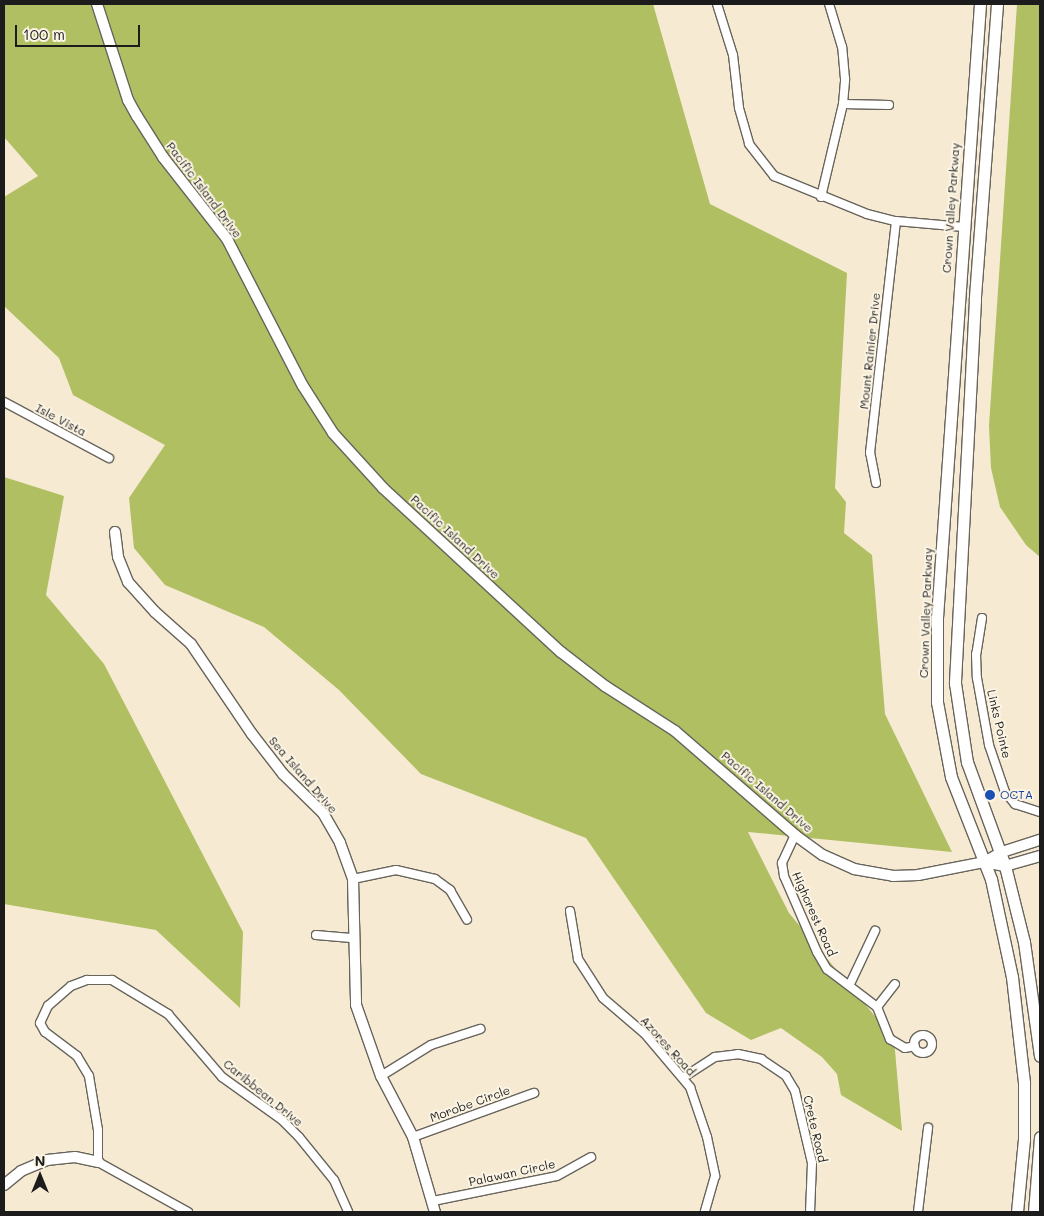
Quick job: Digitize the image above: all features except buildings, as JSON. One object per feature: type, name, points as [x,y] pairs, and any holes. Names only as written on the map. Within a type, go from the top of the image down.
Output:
[{"type":"main road","name":"Pacific Island Drive","points":[[97,4],[128,100],[137,116],[163,157],[227,239],[303,386],[346,448],[383,488],[561,652],[605,686],[689,742],[795,835],[823,855],[854,868],[893,876],[918,875],[984,862]]},
{"type":"main road","name":"Crown Valley Parkway","points":[[980,4],[937,618],[937,702],[951,777],[984,862],[1001,918],[1020,1033],[1024,1130],[1017,1212]]},
{"type":"main road","points":[[997,4],[975,300],[955,683],[967,762],[1000,853],[1026,950],[1040,1056]]},
{"type":"main road","points":[[975,300],[968,292],[974,242],[964,227],[974,214],[976,190],[984,181]]},
{"type":"main road","name":"Sea Island Drive","points":[[116,532],[118,557],[128,582],[155,612],[191,644],[252,734],[283,774],[323,814],[340,844],[353,879],[356,1005],[381,1076],[413,1137],[436,1212]]},
{"type":"main road","points":[[984,862],[1000,853],[1040,840]]},
{"type":"main road","points":[[984,862],[1004,866],[1040,856]]},
{"type":"main road","points":[[1034,1212],[1040,1137]]},
{"type":"main road","points":[[4,1185],[21,1171],[47,1160],[75,1157],[98,1162]]},
{"type":"street","points":[[717,4],[733,55],[739,108],[752,150],[777,178],[821,198],[867,214],[896,221],[964,227]]},
{"type":"street","points":[[821,198],[843,104],[842,47],[829,4]]},
{"type":"street","points":[[843,104],[889,104]]},
{"type":"street","name":"Mount Rainier Drive","points":[[876,483],[870,453],[896,221]]},
{"type":"street","name":"Isle Vista","points":[[4,402],[108,458]]},
{"type":"street","name":"Links Pointe","points":[[982,618],[976,654],[977,678],[990,745],[1005,792],[1015,804],[1040,812]]},
{"type":"street","name":"Highcrest Road","points":[[795,835],[782,863],[784,876],[816,952],[827,969],[850,984],[877,1007],[890,1039],[905,1048],[915,1046]]},
{"type":"street","points":[[353,879],[396,870],[435,879],[450,890],[467,920]]},
{"type":"street","name":"Azores Road","points":[[570,911],[578,959],[603,998],[645,1034],[684,1077],[707,1137],[715,1176],[705,1212]]},
{"type":"street","points":[[850,984],[875,931]]},
{"type":"street","points":[[316,935],[354,938]]},
{"type":"street","name":"Caribbean Drive","points":[[98,1162],[98,1130],[89,1076],[77,1056],[45,1032],[40,1023],[44,1012],[62,992],[78,983],[96,979],[118,982],[168,1014],[222,1077],[282,1120],[304,1142],[334,1180],[348,1212]]},
{"type":"street","points":[[877,1007],[895,984]]},
{"type":"street","points":[[381,1076],[431,1045],[480,1030]]},
{"type":"street","name":"Crete Road","points":[[684,1077],[715,1057],[738,1054],[761,1059],[786,1076],[795,1091],[812,1163],[810,1212]]},
{"type":"street","name":"Morobe Circle","points":[[413,1137],[534,1093]]},
{"type":"street","points":[[918,1212],[928,1128]]},
{"type":"street","name":"Palawan Circle","points":[[433,1201],[557,1176],[592,1157]]},
{"type":"street","points":[[98,1162],[188,1212]]},
{"type":"green space","points":[[4,4],[653,4],[710,204],[847,273],[835,488],[846,502],[844,533],[872,555],[885,714],[952,852],[748,832],[789,913],[894,1039],[902,1131],[841,1095],[837,1074],[822,1057],[781,1028],[751,1040],[706,1013],[586,838],[421,774],[339,690],[264,627],[165,585],[134,548],[129,498],[165,445],[73,395],[59,358],[4,306],[4,197],[38,176],[4,137]]},
{"type":"green space","points":[[1017,4],[1040,4],[1040,557],[1026,545],[1000,507],[991,468],[989,426]]},
{"type":"green space","points":[[4,477],[64,496],[46,595],[104,664],[243,932],[240,1008],[156,930],[4,904]]},
{"type":"place","name":"OCTA","points":[[990,795]]}]
